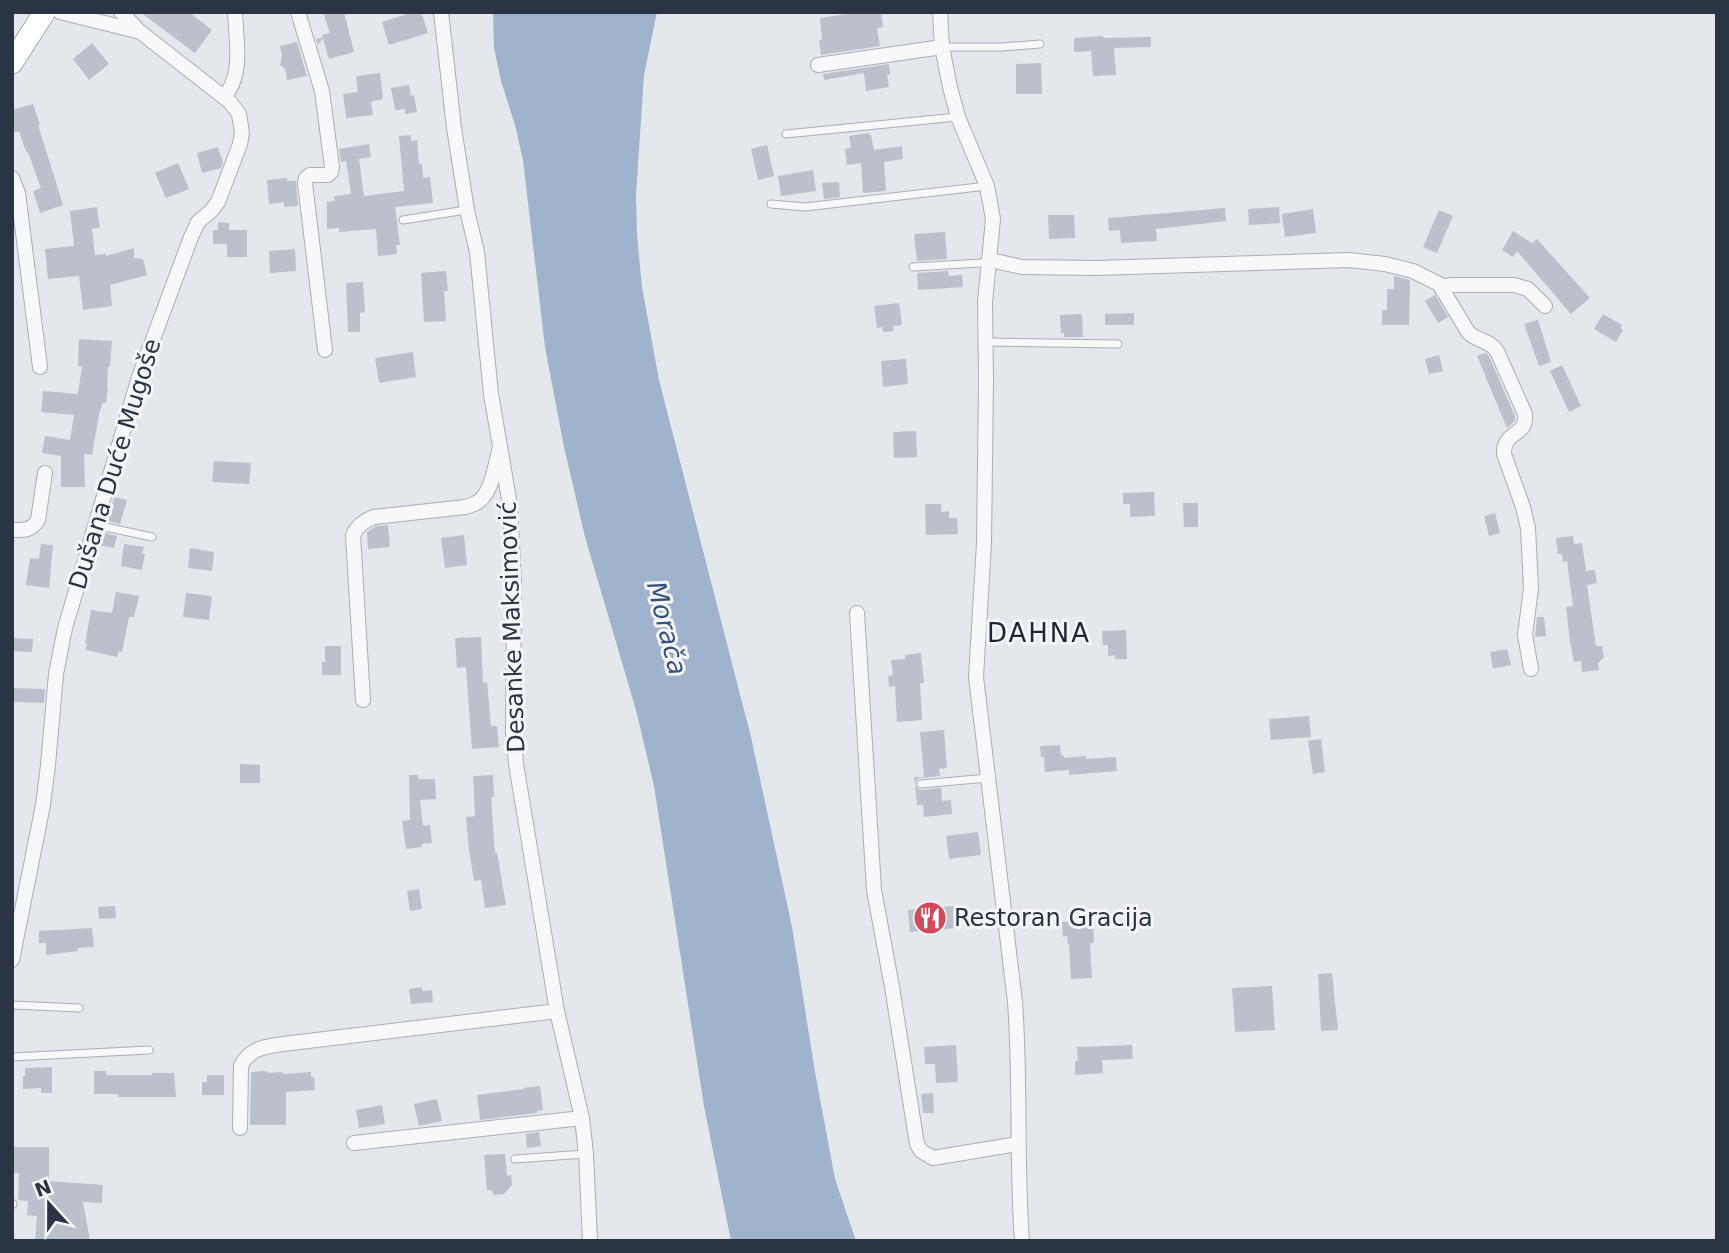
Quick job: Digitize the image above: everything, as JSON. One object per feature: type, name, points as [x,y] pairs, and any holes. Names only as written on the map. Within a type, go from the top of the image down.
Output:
[{"type":"main road","points":[[38,12],[49,12]]},
{"type":"main road","points":[[12,63],[44,13]]},
{"type":"street","name":"Dušana Duće Mugoše","points":[[60,12],[139,31]]},
{"type":"street","name":"Dušana Duće Mugoše","points":[[12,960],[43,805],[56,674],[65,628],[139,377],[191,237],[198,222],[214,208],[220,197],[242,134],[239,114],[224,96],[139,31],[121,12]]},
{"type":"street","points":[[224,96],[232,86],[236,74],[235,12]]},
{"type":"street","points":[[298,12],[322,91],[332,167],[328,175],[310,175],[305,183],[325,350]]},
{"type":"street","name":"Desanke Maksimović","points":[[441,12],[454,128],[467,210],[477,252],[491,394],[510,505],[514,583],[513,732],[516,764],[557,1011],[582,1118],[590,1241]]},
{"type":"street","points":[[940,12],[942,47],[958,117],[987,186],[993,219],[985,302],[984,543],[976,677],[1015,1002],[1022,1241]]},
{"type":"street","points":[[818,65],[942,47]]},
{"type":"street","points":[[12,178],[18,193],[40,367]]},
{"type":"street","points":[[990,260],[1022,267],[1097,268],[1349,260],[1385,264],[1413,271],[1439,284],[1464,327],[1472,336],[1492,344],[1497,351],[1525,414],[1523,429],[1506,440],[1504,454],[1528,528],[1531,588],[1525,635],[1531,669]]},
{"type":"street","points":[[1442,288],[1450,285],[1514,285],[1528,289],[1545,306]]},
{"type":"street","points":[[363,700],[353,535],[357,527],[374,517],[465,507],[477,503],[485,496],[490,485],[501,444]]},
{"type":"street","points":[[12,530],[28,530],[34,527],[38,520],[45,473]]},
{"type":"street","points":[[857,613],[874,890],[917,1144],[920,1151],[933,1158],[1018,1144]]},
{"type":"street","points":[[240,1128],[241,1066],[244,1059],[257,1050],[283,1044],[557,1011]]},
{"type":"street","points":[[354,1143],[582,1118]]},
{"type":"lane","points":[[942,47],[1040,44]]},
{"type":"lane","points":[[786,134],[958,117]]},
{"type":"lane","points":[[771,204],[805,208],[987,186]]},
{"type":"lane","points":[[403,220],[467,210]]},
{"type":"lane","points":[[913,267],[981,263],[990,260]]},
{"type":"lane","points":[[986,342],[1118,344]]},
{"type":"lane","points":[[96,525],[152,537]]},
{"type":"lane","points":[[921,784],[989,778]]},
{"type":"lane","points":[[12,1005],[79,1007]]},
{"type":"lane","points":[[12,1057],[149,1050]]},
{"type":"lane","points":[[515,1159],[586,1154]]},
{"type":"water","name":"Morača","points":[[493,12],[657,12],[644,75],[636,195],[642,287],[659,380],[751,737],[792,927],[835,1179],[856,1241],[731,1241],[704,1106],[654,786],[636,710],[585,537],[564,447],[545,347],[523,160],[494,48]]},
{"type":"building","points":[[140,12],[189,12],[212,30],[195,53]]},
{"type":"building","points":[[344,12],[354,52],[329,59],[323,38],[318,45],[316,39],[330,33],[324,15]]},
{"type":"building","points":[[421,12],[428,33],[389,45],[382,22]]},
{"type":"building","points":[[847,12],[881,12],[883,27],[877,28],[880,46],[821,55],[820,18]]},
{"type":"building","points":[[1151,37],[1151,47],[1114,48],[1116,75],[1093,76],[1091,51],[1074,52],[1074,38]]},
{"type":"building","points":[[297,42],[307,76],[287,80],[285,69],[280,65],[280,46]]},
{"type":"building","points":[[92,43],[109,64],[89,80],[73,59]]},
{"type":"building","points":[[1041,63],[1042,94],[1016,94],[1016,64]]},
{"type":"building","points":[[889,64],[889,87],[866,91],[864,73],[824,80],[823,74]]},
{"type":"building","points":[[380,73],[383,99],[371,102],[373,115],[346,118],[343,94],[358,92],[356,76]]},
{"type":"building","points":[[409,85],[417,112],[405,114],[405,109],[395,110],[391,88]]},
{"type":"building","points":[[33,104],[63,205],[40,213],[33,191],[41,188],[19,131],[12,133],[12,110]]},
{"type":"building","points":[[869,133],[874,150],[902,146],[903,159],[884,162],[886,191],[863,193],[861,163],[847,165],[845,149],[851,148],[849,136]]},
{"type":"building","points":[[411,135],[411,141],[417,140],[423,178],[430,177],[433,203],[395,207],[400,245],[396,245],[397,254],[378,256],[376,229],[339,232],[339,228],[327,229],[327,202],[335,201],[334,196],[351,194],[346,161],[341,162],[339,149],[369,144],[371,157],[359,159],[364,196],[404,191],[399,136]]},
{"type":"building","points":[[767,145],[774,176],[758,180],[751,149]]},
{"type":"building","points":[[218,147],[223,163],[221,168],[202,173],[197,153]]},
{"type":"building","points":[[178,163],[189,189],[166,198],[155,173]]},
{"type":"building","points":[[813,170],[816,191],[781,196],[778,176]]},
{"type":"building","points":[[287,178],[287,181],[296,181],[298,206],[284,207],[284,202],[269,204],[267,180]]},
{"type":"building","points":[[839,182],[840,197],[824,199],[822,183]]},
{"type":"building","points":[[97,207],[100,228],[92,229],[95,255],[106,256],[134,248],[134,258],[143,259],[147,275],[110,285],[112,306],[83,310],[79,276],[48,279],[45,249],[74,246],[70,211]]},
{"type":"building","points":[[1279,207],[1280,223],[1249,225],[1248,209]]},
{"type":"building","points":[[1225,208],[1226,221],[1156,229],[1157,241],[1121,243],[1120,230],[1109,231],[1108,218]]},
{"type":"building","points":[[1313,209],[1316,233],[1285,237],[1282,214]]},
{"type":"building","points":[[1439,210],[1453,216],[1437,253],[1423,247]]},
{"type":"building","points":[[1048,215],[1074,215],[1075,238],[1049,239]]},
{"type":"building","points":[[218,222],[229,223],[229,230],[247,230],[247,257],[227,257],[227,244],[213,244],[213,230],[218,230]]},
{"type":"building","points":[[1513,231],[1532,243],[1537,239],[1590,298],[1571,314],[1517,251],[1513,257],[1502,250]]},
{"type":"building","points":[[945,232],[947,259],[917,261],[914,234]]},
{"type":"building","points":[[295,249],[296,271],[270,273],[269,251]]},
{"type":"building","points":[[446,271],[446,321],[424,322],[421,273]]},
{"type":"building","points":[[948,271],[949,276],[962,275],[963,287],[918,290],[917,273]]},
{"type":"building","points":[[1394,276],[1410,280],[1409,325],[1382,325],[1382,310],[1387,310],[1387,289],[1394,289]]},
{"type":"building","points":[[363,282],[365,312],[360,313],[360,332],[348,332],[346,283]]},
{"type":"building","points":[[1435,295],[1448,317],[1438,323],[1425,301]]},
{"type":"building","points":[[899,303],[902,325],[893,326],[894,331],[883,332],[882,327],[877,328],[874,306]]},
{"type":"building","points":[[1134,313],[1134,325],[1105,325],[1105,314]]},
{"type":"building","points":[[1082,314],[1083,337],[1064,337],[1064,333],[1061,333],[1060,315]]},
{"type":"building","points":[[1603,314],[1622,325],[1620,328],[1623,330],[1616,342],[1594,329]]},
{"type":"building","points":[[1538,320],[1551,362],[1539,366],[1524,324]]},
{"type":"building","points":[[79,339],[112,341],[108,388],[106,403],[102,403],[100,409],[92,455],[84,454],[85,487],[61,487],[61,456],[42,453],[45,436],[70,440],[74,415],[41,412],[43,391],[78,394],[82,366],[78,366]]},
{"type":"building","points":[[413,352],[416,377],[379,383],[375,358]]},
{"type":"building","points":[[1485,353],[1489,356],[1515,416],[1515,421],[1507,428],[1477,356]]},
{"type":"building","points":[[1439,355],[1443,371],[1429,374],[1425,359]]},
{"type":"building","points":[[906,359],[908,384],[883,387],[881,361]]},
{"type":"building","points":[[1562,365],[1581,406],[1569,412],[1550,371]]},
{"type":"building","points":[[916,431],[917,457],[894,458],[893,432]]},
{"type":"building","points":[[214,461],[251,463],[249,484],[212,482]]},
{"type":"building","points":[[1154,492],[1155,516],[1130,517],[1130,504],[1123,504],[1123,493]]},
{"type":"building","points":[[114,497],[127,500],[120,524],[108,521]]},
{"type":"building","points":[[1183,503],[1198,503],[1198,527],[1184,527]]},
{"type":"building","points":[[925,504],[941,504],[941,512],[949,511],[949,518],[957,518],[958,534],[926,535]]},
{"type":"building","points":[[1495,513],[1500,533],[1489,536],[1484,516]]},
{"type":"building","points":[[388,525],[390,547],[368,549],[367,532],[376,526]]},
{"type":"building","points":[[105,533],[117,536],[114,548],[99,545]]},
{"type":"building","points":[[464,535],[467,565],[445,568],[441,538]]},
{"type":"building","points":[[1573,536],[1574,544],[1582,543],[1586,571],[1595,570],[1597,583],[1587,585],[1596,646],[1602,646],[1604,657],[1598,663],[1599,670],[1582,672],[1581,661],[1574,662],[1570,642],[1566,607],[1573,606],[1567,561],[1563,562],[1562,554],[1558,554],[1556,538]]},
{"type":"building","points":[[41,544],[53,545],[49,588],[26,585],[30,558],[39,559]]},
{"type":"building","points":[[124,544],[144,547],[142,570],[121,566]]},
{"type":"building","points":[[190,548],[214,552],[212,571],[188,568]]},
{"type":"building","points":[[116,592],[139,596],[134,617],[129,617],[122,652],[119,651],[117,657],[86,650],[91,610],[112,613]]},
{"type":"building","points":[[186,593],[212,596],[209,620],[183,617]]},
{"type":"building","points":[[1537,617],[1544,617],[1546,636],[1535,637]]},
{"type":"building","points":[[1126,630],[1127,659],[1108,656],[1108,645],[1103,645],[1102,631]]},
{"type":"building","points":[[481,637],[483,683],[487,682],[491,726],[497,726],[499,747],[472,749],[466,667],[457,668],[455,638]]},
{"type":"building","points":[[12,638],[33,639],[32,652],[12,651]]},
{"type":"building","points":[[325,646],[341,646],[341,675],[322,675]]},
{"type":"building","points":[[1507,649],[1511,665],[1493,669],[1490,652]]},
{"type":"building","points":[[921,653],[924,683],[920,683],[922,720],[897,722],[895,686],[889,687],[888,676],[893,675],[891,660],[905,659],[905,655]]},
{"type":"building","points":[[12,688],[45,689],[44,703],[12,702]]},
{"type":"building","points":[[1309,716],[1311,737],[1271,740],[1269,719]]},
{"type":"building","points":[[944,730],[947,768],[939,769],[940,776],[920,778],[915,784],[914,777],[924,777],[920,732]]},
{"type":"building","points":[[1321,739],[1325,772],[1313,774],[1308,741]]},
{"type":"building","points":[[1060,745],[1064,758],[1116,757],[1117,771],[1069,775],[1069,770],[1045,772],[1040,746]]},
{"type":"building","points":[[240,764],[260,765],[260,783],[240,783]]},
{"type":"building","points":[[409,775],[418,775],[418,779],[435,779],[436,799],[420,800],[423,826],[430,825],[432,843],[406,849],[402,821],[410,820]]},
{"type":"building","points":[[493,775],[494,797],[491,797],[495,853],[506,905],[485,908],[481,880],[474,881],[466,817],[475,816],[473,776]]},
{"type":"building","points":[[915,785],[921,790],[941,788],[942,801],[951,800],[952,814],[924,817],[923,805],[917,805]]},
{"type":"building","points":[[978,832],[981,855],[949,859],[946,836]]},
{"type":"building","points":[[419,889],[422,909],[410,911],[407,891]]},
{"type":"building","points":[[115,906],[116,918],[99,919],[98,907]]},
{"type":"building","points":[[954,906],[956,928],[910,932],[908,910]]},
{"type":"building","points":[[1093,920],[1094,943],[1090,943],[1092,978],[1071,979],[1069,944],[1067,936],[1063,937],[1062,922]]},
{"type":"building","points":[[92,928],[94,947],[46,955],[46,943],[39,943],[39,931]]},
{"type":"building","points":[[1332,973],[1338,1030],[1321,1031],[1318,974]]},
{"type":"building","points":[[1272,986],[1275,1030],[1235,1032],[1232,988]]},
{"type":"building","points":[[422,987],[422,991],[432,990],[433,1002],[411,1004],[409,989]]},
{"type":"building","points":[[956,1045],[958,1082],[936,1083],[935,1064],[925,1064],[924,1047]]},
{"type":"building","points":[[1132,1045],[1133,1059],[1102,1060],[1103,1073],[1075,1075],[1077,1047]]},
{"type":"building","points":[[52,1067],[52,1093],[41,1093],[41,1088],[23,1089],[25,1068]]},
{"type":"building","points":[[94,1071],[106,1071],[106,1075],[174,1073],[176,1097],[118,1097],[118,1094],[94,1094]]},
{"type":"building","points":[[251,1072],[283,1074],[311,1072],[311,1077],[314,1077],[315,1090],[286,1092],[286,1125],[250,1125]]},
{"type":"building","points":[[207,1075],[224,1075],[224,1095],[202,1095],[202,1082],[207,1082]]},
{"type":"building","points":[[540,1086],[543,1110],[480,1120],[477,1095]]},
{"type":"building","points":[[933,1093],[934,1113],[923,1113],[921,1094]]},
{"type":"building","points":[[437,1099],[442,1121],[419,1126],[414,1104]]},
{"type":"building","points":[[382,1105],[385,1124],[359,1128],[356,1110]]},
{"type":"building","points":[[539,1132],[541,1146],[527,1148],[526,1134]]},
{"type":"building","points":[[14,1147],[49,1147],[49,1181],[103,1185],[102,1203],[83,1202],[90,1241],[35,1241],[37,1216],[27,1215],[28,1201],[18,1200],[19,1173],[14,1173]]},
{"type":"building","points":[[505,1154],[507,1176],[511,1175],[512,1185],[504,1194],[493,1195],[492,1190],[487,1190],[484,1155]]},
{"type":"place","name":"Restoran Gracija","points":[[930,918]]},
{"type":"district","name":"DAHNA","points":[[1039,633]]}]
